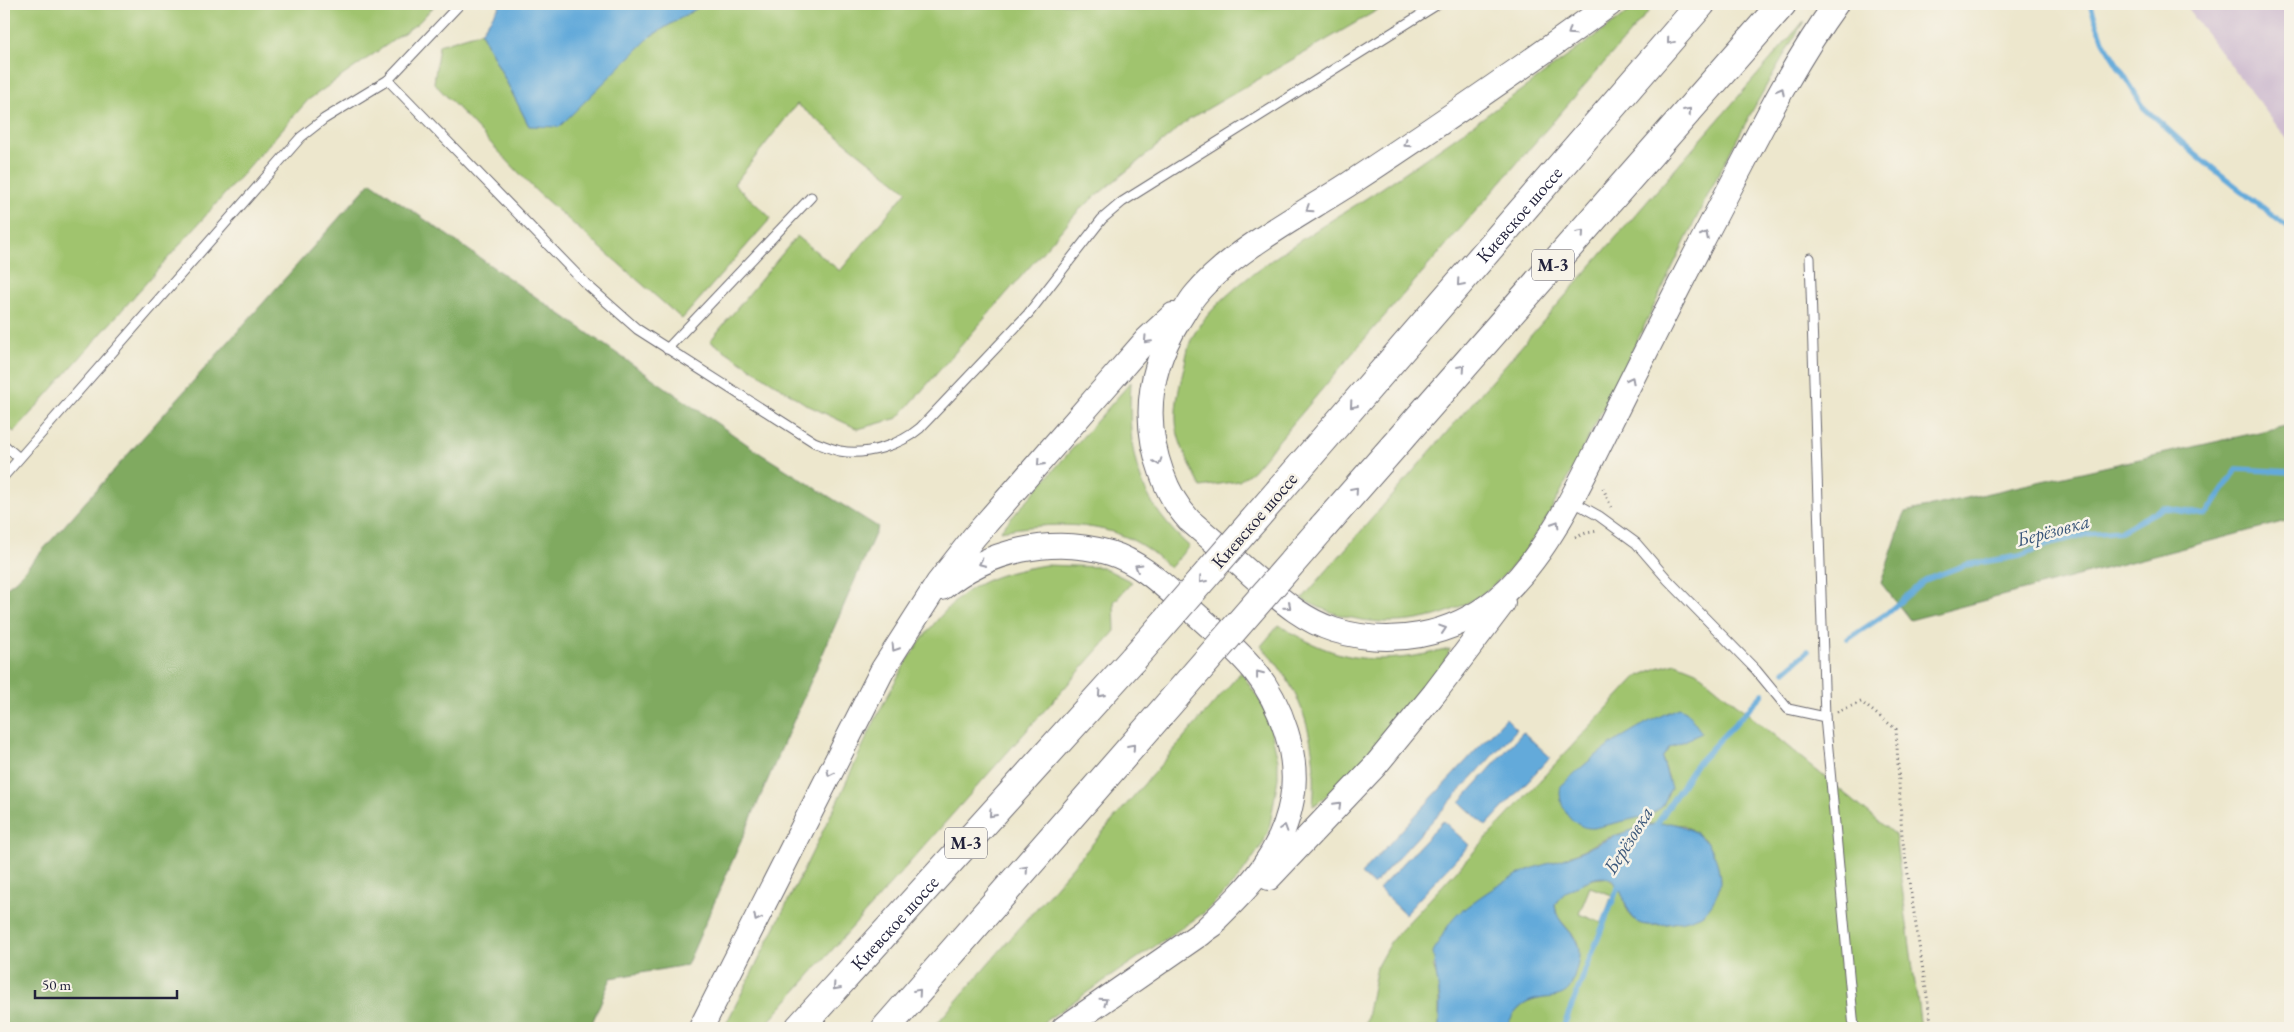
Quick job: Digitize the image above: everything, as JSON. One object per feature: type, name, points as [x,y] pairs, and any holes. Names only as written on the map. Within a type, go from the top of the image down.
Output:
[{"type":"highway","name":"Киевское шоссе","points":[[799,1028],[1134,658],[1701,4]]},
{"type":"highway","name":"М-3","points":[[886,1028],[1782,4]]},
{"type":"street","points":[[701,1028],[883,669],[922,607],[974,537],[1147,339],[1248,250],[1350,183],[1610,4]]},
{"type":"street","points":[[1064,1028],[1201,934],[1236,908],[1263,884],[1375,766],[1458,664],[1522,575],[1570,501],[1707,230],[1786,80],[1836,4]]},
{"type":"street","points":[[1195,295],[1166,342],[1154,380],[1150,425],[1156,456],[1169,489],[1182,512],[1295,612],[1321,625],[1352,634],[1388,638],[1417,636],[1469,619],[1495,601],[1522,575]]},
{"type":"street","points":[[922,607],[963,572],[992,558],[1032,547],[1070,546],[1098,550],[1121,557],[1148,573],[1246,658],[1274,698],[1291,747],[1293,763],[1292,798],[1282,833],[1266,865],[1252,884],[1201,934]]},
{"type":"lane","points":[[4,476],[301,137],[324,119],[388,80],[460,4]]},
{"type":"lane","points":[[388,80],[585,283],[637,329],[814,442],[841,451],[885,447],[901,442],[920,428],[1028,314],[1102,220],[1122,202],[1438,4]]},
{"type":"lane","points":[[667,349],[811,197]]},
{"type":"lane","points":[[1810,258],[1825,718],[1854,1028]]},
{"type":"lane","points":[[4,445],[19,458]]},
{"type":"lane","points":[[1570,501],[1599,516],[1636,543],[1668,580],[1756,670],[1788,710],[1825,718]]},
{"type":"path","points":[[1825,718],[1861,702],[1896,729],[1897,776],[1902,836],[1932,1028]]},
{"type":"shaded area","points":[[2184,4],[2290,4],[2290,143]]},
{"type":"green space","points":[[4,4],[436,4],[418,23],[308,100],[14,432],[4,424]]},
{"type":"green space","points":[[704,4],[1388,4],[1190,119],[1079,210],[898,418],[858,429],[807,405],[710,341],[797,236],[840,271],[907,191],[797,104],[734,184],[771,218],[682,319],[537,192],[434,83],[439,45],[481,32],[529,126],[651,36]]},
{"type":"green space","points":[[1640,4],[1655,4],[1362,342],[1253,471],[1239,481],[1201,487],[1177,432],[1176,407],[1189,344],[1208,315],[1254,273],[1420,162]]},
{"type":"green space","points":[[1804,21],[1721,170],[1558,498],[1535,537],[1507,572],[1491,587],[1470,602],[1447,612],[1423,619],[1398,622],[1373,621],[1325,610],[1302,599]]},
{"type":"green space","points":[[371,182],[761,454],[878,527],[687,965],[611,978],[590,1028],[4,1028],[4,589],[15,581]]},
{"type":"green space","points":[[1131,382],[1131,430],[1139,472],[1146,491],[1157,510],[1189,546],[1170,568],[1149,550],[1130,539],[1094,528],[1056,525],[1000,531]]},
{"type":"green space","points":[[2290,425],[2290,520],[1910,620],[1881,583],[1905,512]]},
{"type":"green space","points":[[1045,565],[1102,567],[1132,582],[1114,602],[1115,631],[763,1028],[724,1028],[837,802],[889,692],[921,640],[940,617],[970,589],[1001,575]]},
{"type":"green space","points":[[1279,625],[1322,648],[1362,658],[1402,658],[1450,649],[1429,684],[1410,708],[1346,778],[1313,806],[1313,762],[1311,741],[1305,720],[1298,700],[1288,681],[1261,646]]},
{"type":"green space","points":[[1676,663],[1696,671],[1895,835],[1921,1028],[1506,1028],[1512,1016],[1526,1003],[1569,988],[1578,941],[1557,916],[1555,904],[1571,888],[1592,879],[1607,878],[1618,887],[1628,912],[1632,917],[1646,925],[1666,924],[1703,914],[1718,870],[1712,851],[1704,839],[1684,825],[1651,824],[1607,838],[1566,858],[1526,871],[1433,966],[1439,983],[1439,1028],[1365,1028],[1377,966],[1391,941],[1635,678],[1657,668]],"holes":[[[1701,732],[1669,748],[1662,758],[1669,779],[1561,786]],[[1590,887],[1612,895],[1602,923],[1579,914]]]},
{"type":"green space","points":[[1241,672],[1259,699],[1268,717],[1278,760],[1278,778],[1269,830],[1262,845],[1238,879],[1205,912],[1035,1028],[933,1028]]},
{"type":"water","points":[[501,4],[704,4],[651,36],[559,127],[529,126],[481,32]]},
{"type":"water","points":[[1679,708],[1686,711],[1702,733],[1669,748],[1662,758],[1671,788],[1662,807],[1650,815],[1594,828],[1586,828],[1573,821],[1561,801],[1561,786],[1616,741],[1646,723]]},
{"type":"water","points":[[1506,718],[1517,729],[1373,885],[1361,874]]},
{"type":"water","points":[[1523,732],[1550,757],[1486,826],[1460,802]]},
{"type":"water","points":[[1443,821],[1469,845],[1405,914],[1379,889]]},
{"type":"water","points":[[1670,823],[1699,835],[1712,850],[1716,860],[1720,885],[1709,908],[1703,914],[1698,917],[1671,923],[1644,925],[1632,917],[1615,883],[1608,878],[1599,877],[1585,882],[1568,891],[1555,904],[1561,921],[1576,941],[1579,949],[1579,959],[1574,978],[1570,988],[1564,994],[1531,1001],[1522,1006],[1514,1014],[1506,1028],[1439,1028],[1440,1001],[1433,952],[1458,914],[1491,890],[1526,871],[1566,858],[1629,831],[1656,824]]},
{"type":"waterway","points":[[2090,4],[2103,41],[2144,108],[2197,156],[2290,229]]},
{"type":"waterway","name":"Берёзовка","points":[[1848,639],[1886,614],[1925,580],[1965,565],[2020,556],[2055,542],[2087,534],[2121,531],[2163,508],[2206,515],[2237,469],[2290,472]]},
{"type":"waterway","points":[[1785,671],[1808,651]]},
{"type":"waterway","name":"Берёзовка","points":[[1653,830],[1695,766],[1763,694]]},
{"type":"waterway","name":"Берёзовка","points":[[1563,1028],[1620,882]]}]
